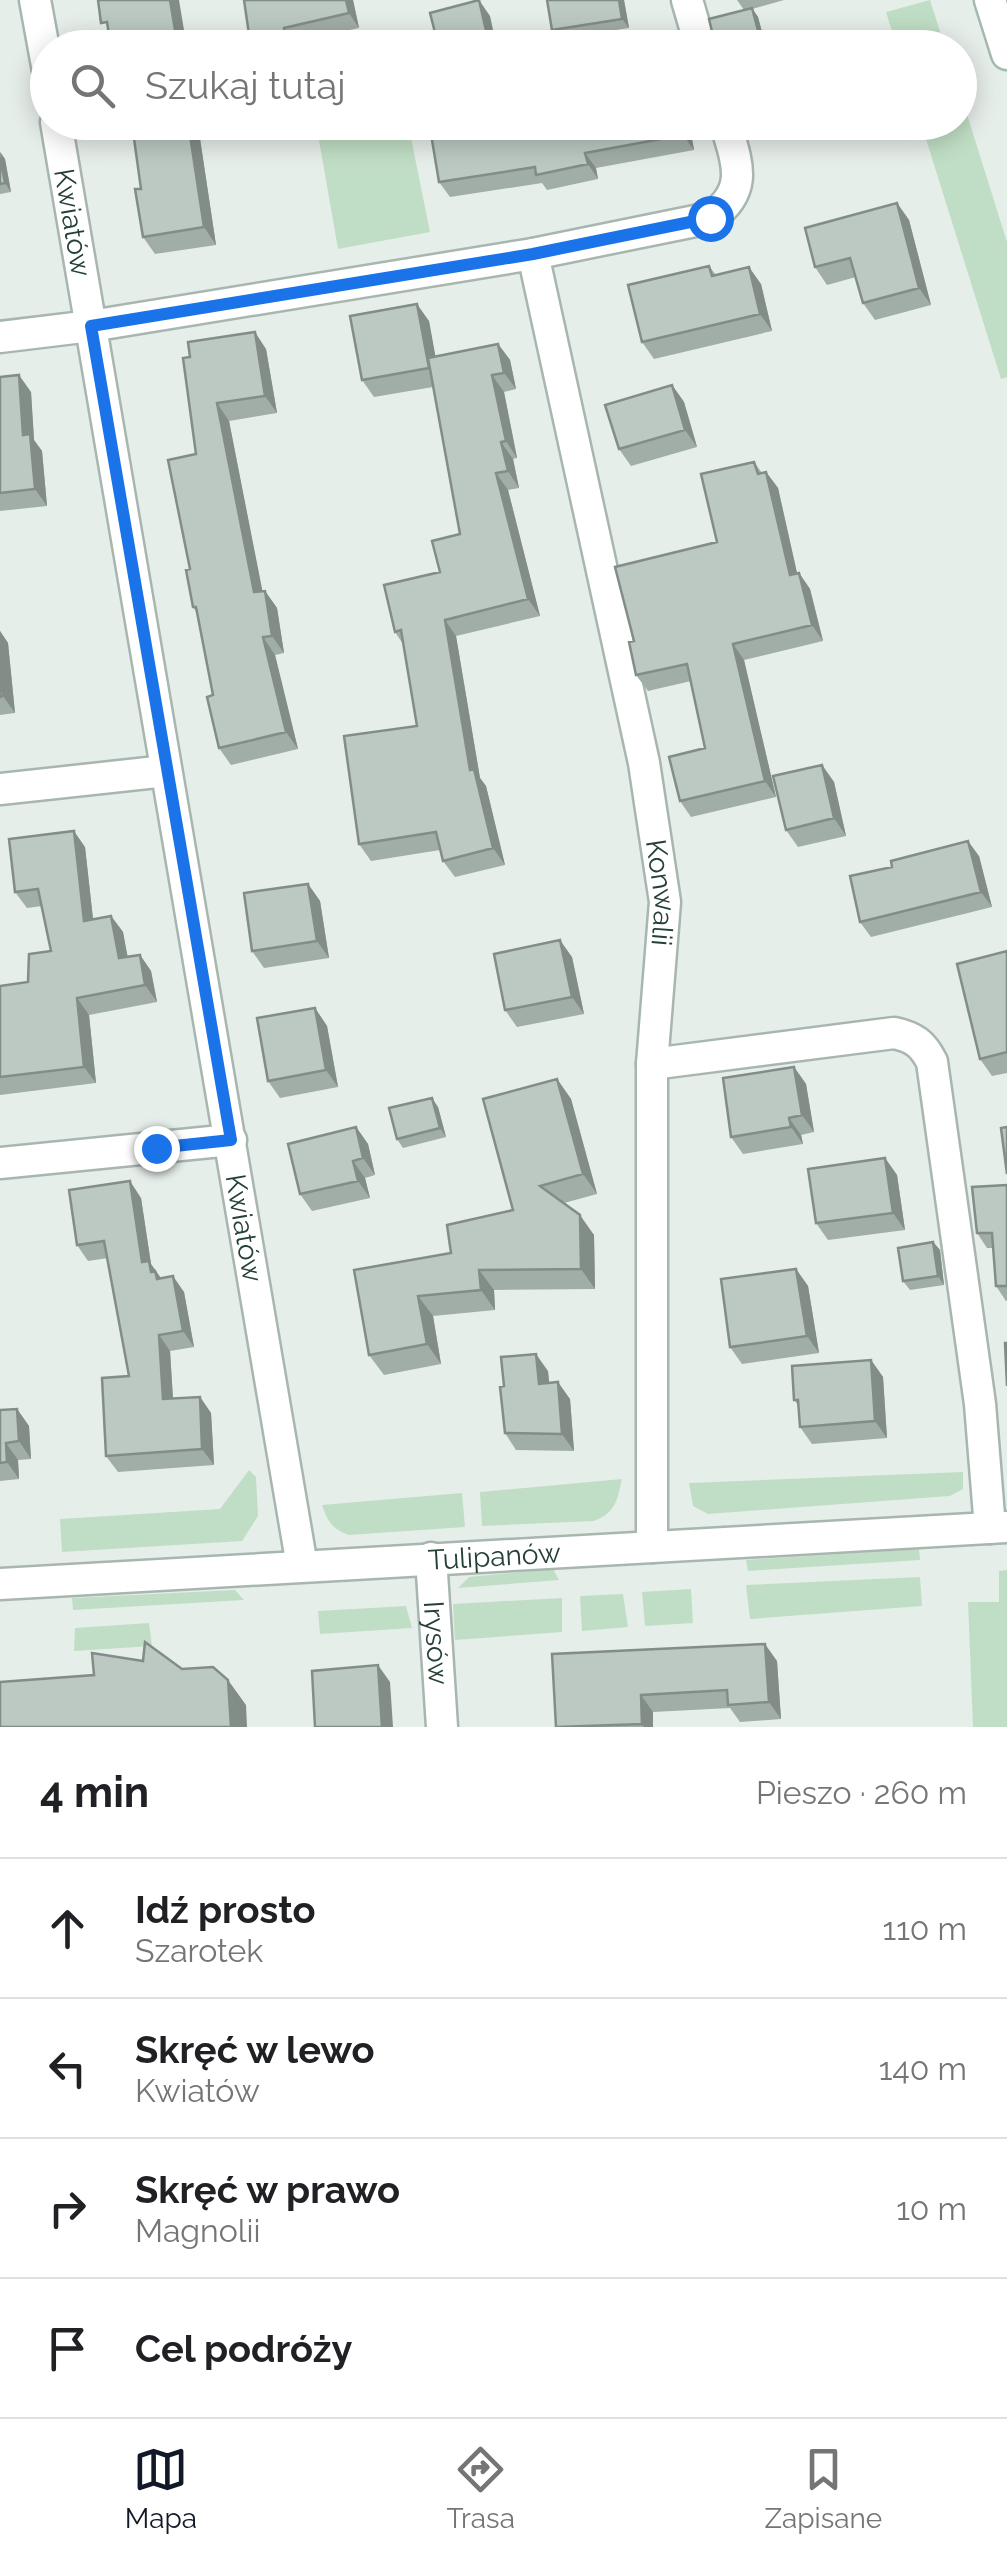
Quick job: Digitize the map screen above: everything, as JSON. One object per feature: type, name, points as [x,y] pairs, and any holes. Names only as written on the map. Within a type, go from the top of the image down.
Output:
[{"type":"street","points":[[35,0],[40,30]]},
{"type":"street","points":[[686,0],[695,30]]},
{"type":"street","points":[[990,0],[1007,54]]},
{"type":"street","name":"Kwiatów","points":[[59,140],[302,1566]]},
{"type":"street","points":[[0,336],[91,326],[533,254],[710,218],[726,207],[736,186],[730,140]]},
{"type":"street","name":"Konwalii","points":[[533,254],[644,763],[662,884],[662,944],[652,1064],[652,1546]]},
{"type":"street","points":[[0,789],[166,771]]},
{"type":"street","name":"Tulipanów","points":[[0,1584],[999,1527],[932,1062],[924,1046],[912,1037],[894,1033],[652,1064]]},
{"type":"street","points":[[0,1163],[231,1140]]},
{"type":"street","name":"Irysów","points":[[431,1558],[442,1727]]},
{"type":"green space","points":[[930,0],[940,30],[892,30],[886,12]]},
{"type":"green space","points":[[319,140],[411,140],[430,232],[338,249]]},
{"type":"green space","points":[[926,140],[975,140],[1007,242],[1007,377],[1001,379]]},
{"type":"green space","points":[[249,1470],[256,1477],[258,1516],[242,1541],[62,1552],[60,1519],[220,1509]]},
{"type":"green space","points":[[963,1472],[963,1489],[950,1496],[708,1514],[693,1506],[689,1483]]},
{"type":"green space","points":[[622,1479],[614,1505],[594,1521],[482,1526],[480,1492]]},
{"type":"green space","points":[[462,1493],[465,1527],[349,1535],[331,1524],[322,1505]]},
{"type":"green space","points":[[919,1549],[920,1560],[748,1571],[746,1560]]},
{"type":"green space","points":[[553,1569],[559,1580],[458,1588],[469,1577]]},
{"type":"green space","points":[[1007,1570],[1007,1727],[973,1727],[968,1602],[999,1602],[999,1571]]},
{"type":"green space","points":[[920,1577],[922,1606],[750,1619],[746,1585]]},
{"type":"green space","points":[[691,1589],[693,1623],[645,1626],[642,1592]]},
{"type":"green space","points":[[235,1590],[244,1600],[73,1610],[72,1598]]},
{"type":"green space","points":[[623,1594],[628,1627],[582,1631],[580,1596]]},
{"type":"green space","points":[[562,1598],[562,1632],[455,1640],[453,1604]]},
{"type":"green space","points":[[406,1606],[412,1628],[320,1634],[318,1611]]},
{"type":"green space","points":[[149,1623],[152,1646],[74,1651],[75,1628]]},
{"type":"building","points":[[98,0],[170,0],[175,30],[108,30],[107,22],[101,23]]},
{"type":"building","points":[[244,0],[346,0],[349,13],[284,30],[248,30]]},
{"type":"building","points":[[479,0],[486,30],[434,30],[430,13]]},
{"type":"building","points":[[547,0],[619,0],[622,19],[552,30]]},
{"type":"building","points":[[752,8],[758,30],[712,30],[709,19]]},
{"type":"building","points":[[134,140],[191,140],[204,227],[143,237],[135,189],[141,189]]},
{"type":"building","points":[[432,140],[656,140],[585,153],[588,164],[536,175],[535,167],[439,182]]},
{"type":"building","points":[[0,157],[5,183],[0,184]]},
{"type":"building","points":[[897,203],[919,288],[863,303],[850,258],[815,267],[805,228]]},
{"type":"building","points":[[709,266],[712,276],[749,267],[760,314],[642,342],[628,285]]},
{"type":"building","points":[[417,304],[429,368],[362,380],[350,316]]},
{"type":"building","points":[[255,332],[265,396],[217,403],[254,592],[265,591],[272,636],[263,637],[286,732],[219,748],[207,697],[213,695],[193,607],[186,570],[190,569],[168,460],[196,454],[183,358],[190,357],[188,342]]},
{"type":"building","points":[[498,344],[504,373],[492,375],[508,471],[496,473],[528,599],[445,620],[470,770],[474,769],[493,848],[443,861],[436,832],[359,844],[344,736],[417,726],[401,630],[395,632],[384,585],[440,572],[432,541],[460,534],[428,358]]},
{"type":"building","points":[[19,375],[23,435],[30,434],[35,489],[0,493],[0,377]]},
{"type":"building","points":[[672,385],[685,430],[619,449],[605,405]]},
{"type":"building","points":[[754,462],[758,474],[766,472],[790,575],[799,573],[812,625],[733,644],[765,781],[680,801],[669,757],[705,748],[687,664],[636,675],[629,642],[634,641],[615,567],[717,542],[701,474]]},
{"type":"building","points":[[822,765],[834,818],[786,830],[773,776]]},
{"type":"building","points":[[74,831],[84,921],[111,916],[119,958],[140,955],[145,985],[77,998],[84,1067],[0,1077],[0,986],[28,982],[29,954],[51,951],[38,889],[15,892],[9,839]]},
{"type":"building","points":[[968,841],[981,892],[860,922],[850,876],[892,867],[891,861]]},
{"type":"building","points":[[308,884],[317,941],[252,951],[244,893]]},
{"type":"building","points":[[560,940],[572,997],[505,1010],[494,954]]},
{"type":"building","points":[[1007,951],[1007,1052],[980,1059],[957,964]]},
{"type":"building","points":[[315,1008],[326,1070],[268,1081],[257,1018]]},
{"type":"building","points":[[794,1067],[802,1115],[789,1118],[791,1127],[731,1137],[723,1078]]},
{"type":"building","points":[[557,1079],[583,1174],[540,1186],[580,1215],[581,1269],[479,1270],[481,1290],[418,1296],[427,1344],[369,1355],[354,1270],[451,1253],[447,1225],[513,1210],[483,1099]]},
{"type":"building","points":[[432,1098],[440,1128],[397,1139],[389,1108]]},
{"type":"building","points":[[356,1127],[363,1158],[353,1161],[358,1181],[300,1194],[288,1144]]},
{"type":"building","points":[[1007,1127],[1007,1174],[1001,1128]]},
{"type":"building","points":[[885,1158],[893,1213],[816,1223],[808,1169]]},
{"type":"building","points":[[130,1181],[142,1262],[149,1261],[157,1279],[173,1276],[183,1331],[159,1335],[163,1399],[200,1397],[202,1449],[106,1456],[102,1378],[129,1376],[104,1241],[77,1245],[69,1190]]},
{"type":"building","points":[[1007,1185],[1007,1286],[996,1286],[992,1233],[977,1233],[972,1187]]},
{"type":"building","points":[[933,1242],[938,1276],[903,1281],[898,1248]]},
{"type":"building","points":[[796,1269],[807,1336],[730,1347],[721,1279]]},
{"type":"building","points":[[536,1354],[539,1384],[558,1382],[562,1434],[505,1433],[501,1357]]},
{"type":"building","points":[[871,1360],[875,1421],[800,1427],[792,1366]]},
{"type":"building","points":[[17,1409],[19,1441],[6,1443],[7,1462],[0,1463],[0,1410]]},
{"type":"building","points":[[145,1642],[182,1669],[213,1667],[228,1680],[231,1727],[0,1727],[0,1682],[94,1675],[92,1653],[143,1661]]},
{"type":"building","points":[[765,1644],[769,1702],[728,1705],[727,1690],[641,1695],[642,1724],[556,1727],[552,1654]]},
{"type":"building","points":[[378,1665],[382,1727],[315,1727],[312,1671]]},
{"type":"route","points":[[156,1148],[231,1140],[91,326],[533,254],[710,218]]}]
